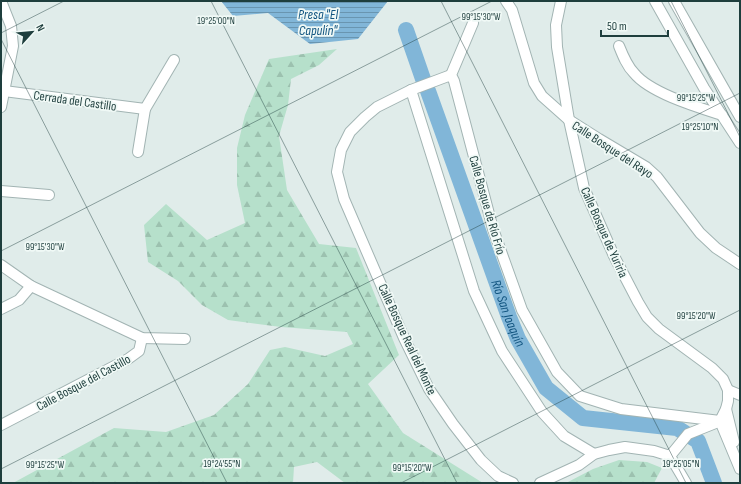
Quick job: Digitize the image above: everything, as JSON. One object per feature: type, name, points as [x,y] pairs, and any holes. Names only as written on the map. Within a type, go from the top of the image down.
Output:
[{"type":"street","name":"Calle Bosque del Rayo","points":[[506,1],[512,10],[534,83],[542,96],[569,120],[646,167],[657,177],[700,233],[716,248],[740,264]]},
{"type":"street","name":"Calle Bosque de Yuriria","points":[[561,1],[556,25],[557,47],[569,120],[584,188],[614,256],[647,317],[659,329],[712,368],[723,379],[728,390]]},
{"type":"street","points":[[655,1],[704,88],[740,143]]},
{"type":"street","points":[[674,1],[740,118]]},
{"type":"street","points":[[1,107],[13,46],[12,26],[2,7]]},
{"type":"street","points":[[473,23],[451,75],[411,90],[474,291],[502,351],[542,412],[564,436],[594,454]]},
{"type":"street","points":[[619,46],[627,63],[634,73],[646,85],[722,116]]},
{"type":"street","points":[[138,152],[145,109],[174,60]]},
{"type":"street","name":"Calle Bosque de Río Frío","points":[[451,75],[454,81],[494,230],[522,310],[557,372],[580,396],[620,409],[720,421]]},
{"type":"street","name":"Calle Bosque Real del Monte","points":[[411,90],[377,107],[364,117],[350,132],[341,150],[337,172],[344,198],[404,338],[429,389],[481,460],[498,476],[513,483]]},
{"type":"street","name":"Cerrada del Castillo","points":[[4,91],[145,109]]},
{"type":"street","points":[[1,190],[49,195]]},
{"type":"street","name":"Calle Bosque del Castillo","points":[[1,265],[30,286],[142,338],[139,351],[128,359],[1,425]]},
{"type":"street","points":[[1,309],[19,300],[30,286]]},
{"type":"street","points":[[142,338],[185,339]]},
{"type":"street","points":[[670,456],[688,434],[720,421],[726,409],[728,390],[740,395]]},
{"type":"street","points":[[726,409],[735,447]]},
{"type":"street","points":[[720,421],[740,469]]},
{"type":"street","points":[[540,483],[580,465],[594,454],[625,446],[654,451],[670,456],[686,483]]},
{"type":"green space","points":[[337,49],[319,65],[291,79],[288,105],[279,136],[287,190],[319,244],[356,248],[399,355],[368,384],[403,433],[483,483],[345,483],[317,462],[294,467],[293,483],[13,483],[114,428],[166,432],[214,415],[248,384],[270,350],[285,347],[325,356],[353,344],[347,332],[281,327],[228,320],[202,305],[178,281],[148,262],[144,225],[166,204],[207,240],[245,223],[237,185],[237,148],[245,115],[269,59]]},
{"type":"green space","points":[[619,460],[647,462],[662,468],[654,483],[566,483],[593,469]]},
{"type":"water","name":"Presa \"El Capulín\"","points":[[221,1],[388,1],[358,39],[310,44],[268,13],[233,16]]},
{"type":"waterway","name":"Río San Joaquín","points":[[406,30],[423,79]]},
{"type":"waterway","name":"Río San Joaquín","points":[[428,91],[509,317],[518,339],[546,388],[583,418],[677,428],[685,433]]},
{"type":"waterway","name":"Río San Joaquín","points":[[690,436],[698,441],[714,483]]}]
